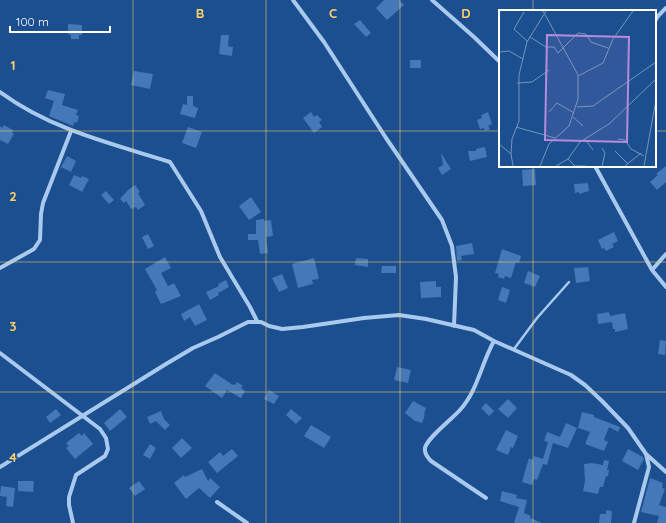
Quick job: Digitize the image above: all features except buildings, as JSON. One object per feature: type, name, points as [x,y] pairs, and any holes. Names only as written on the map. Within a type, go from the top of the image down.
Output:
[{"type":"street","points":[[293,0],[324,42],[386,138],[442,220],[452,246],[456,277],[454,326]]},
{"type":"street","points":[[432,0],[499,61]]},
{"type":"street","points":[[656,19],[666,8]]},
{"type":"street","points":[[0,92],[18,105],[71,131],[170,162],[201,211],[220,256],[257,321]]},
{"type":"street","points":[[0,268],[34,249],[40,240],[43,202],[71,131]]},
{"type":"street","points":[[596,167],[652,270],[666,287]]},
{"type":"street","points":[[652,270],[666,254]]},
{"type":"street","points":[[0,468],[193,348],[248,322],[257,321],[282,329],[399,315],[426,319],[474,330],[494,341],[571,375],[585,385],[602,401],[628,428],[646,454],[666,472]]},
{"type":"street","points":[[486,498],[431,461],[426,456],[425,448],[429,441],[471,397],[489,350],[494,341]]},
{"type":"street","points":[[0,352],[83,415],[100,429],[106,438],[108,449],[105,456],[76,475],[69,497],[69,505],[73,523]]},
{"type":"street","points":[[634,523],[649,467],[646,454]]},
{"type":"street","points":[[217,502],[247,523]]},
{"type":"lane","points":[[514,350],[537,318],[569,282]]}]
